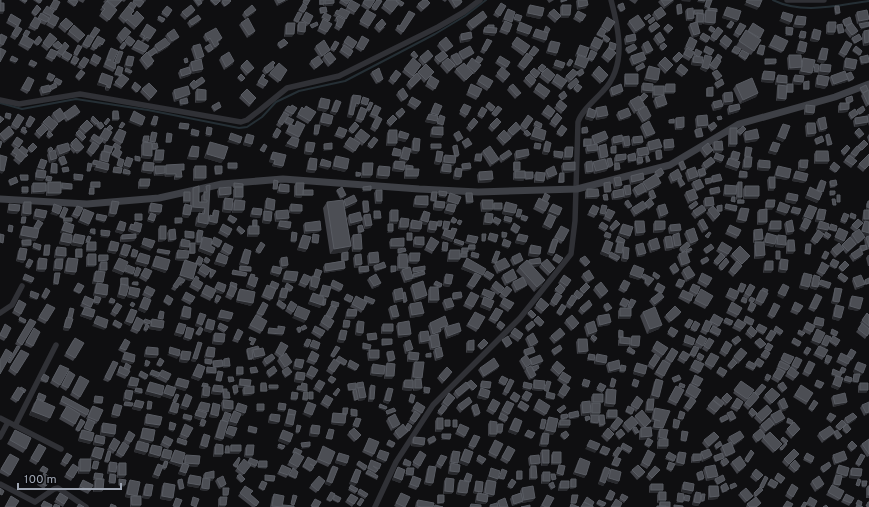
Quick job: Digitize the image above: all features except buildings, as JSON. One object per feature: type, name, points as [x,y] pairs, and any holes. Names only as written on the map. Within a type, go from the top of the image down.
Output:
[{"type":"street","points":[[0,100],[19,104],[80,94],[241,122],[247,120],[287,88],[339,76],[351,71],[438,27],[464,12],[480,0]]},
{"type":"street","points":[[375,507],[396,462],[433,405],[520,318],[568,259],[573,249],[579,118],[611,82],[618,64],[619,48],[617,21],[611,0]]},
{"type":"street","points":[[787,0],[824,0]]},
{"type":"street","points":[[0,199],[87,204],[159,198],[222,184],[283,179],[478,192],[576,189],[670,165],[739,124],[835,97],[869,84]]},
{"type":"street","points":[[0,313],[12,305],[22,286]]},
{"type":"street","points":[[15,426],[56,345]]},
{"type":"street","points":[[0,418],[60,448]]},
{"type":"street","points":[[0,437],[8,422]]},
{"type":"street","points":[[0,484],[35,502],[58,488],[86,507]]},
{"type":"waterway","points":[[0,103],[22,109],[76,99],[148,110],[239,128],[247,127],[262,117],[276,102],[299,91],[345,81],[435,34],[465,16],[486,0]]},
{"type":"waterway","points":[[773,0],[784,5],[808,8],[821,8],[869,1]]}]
